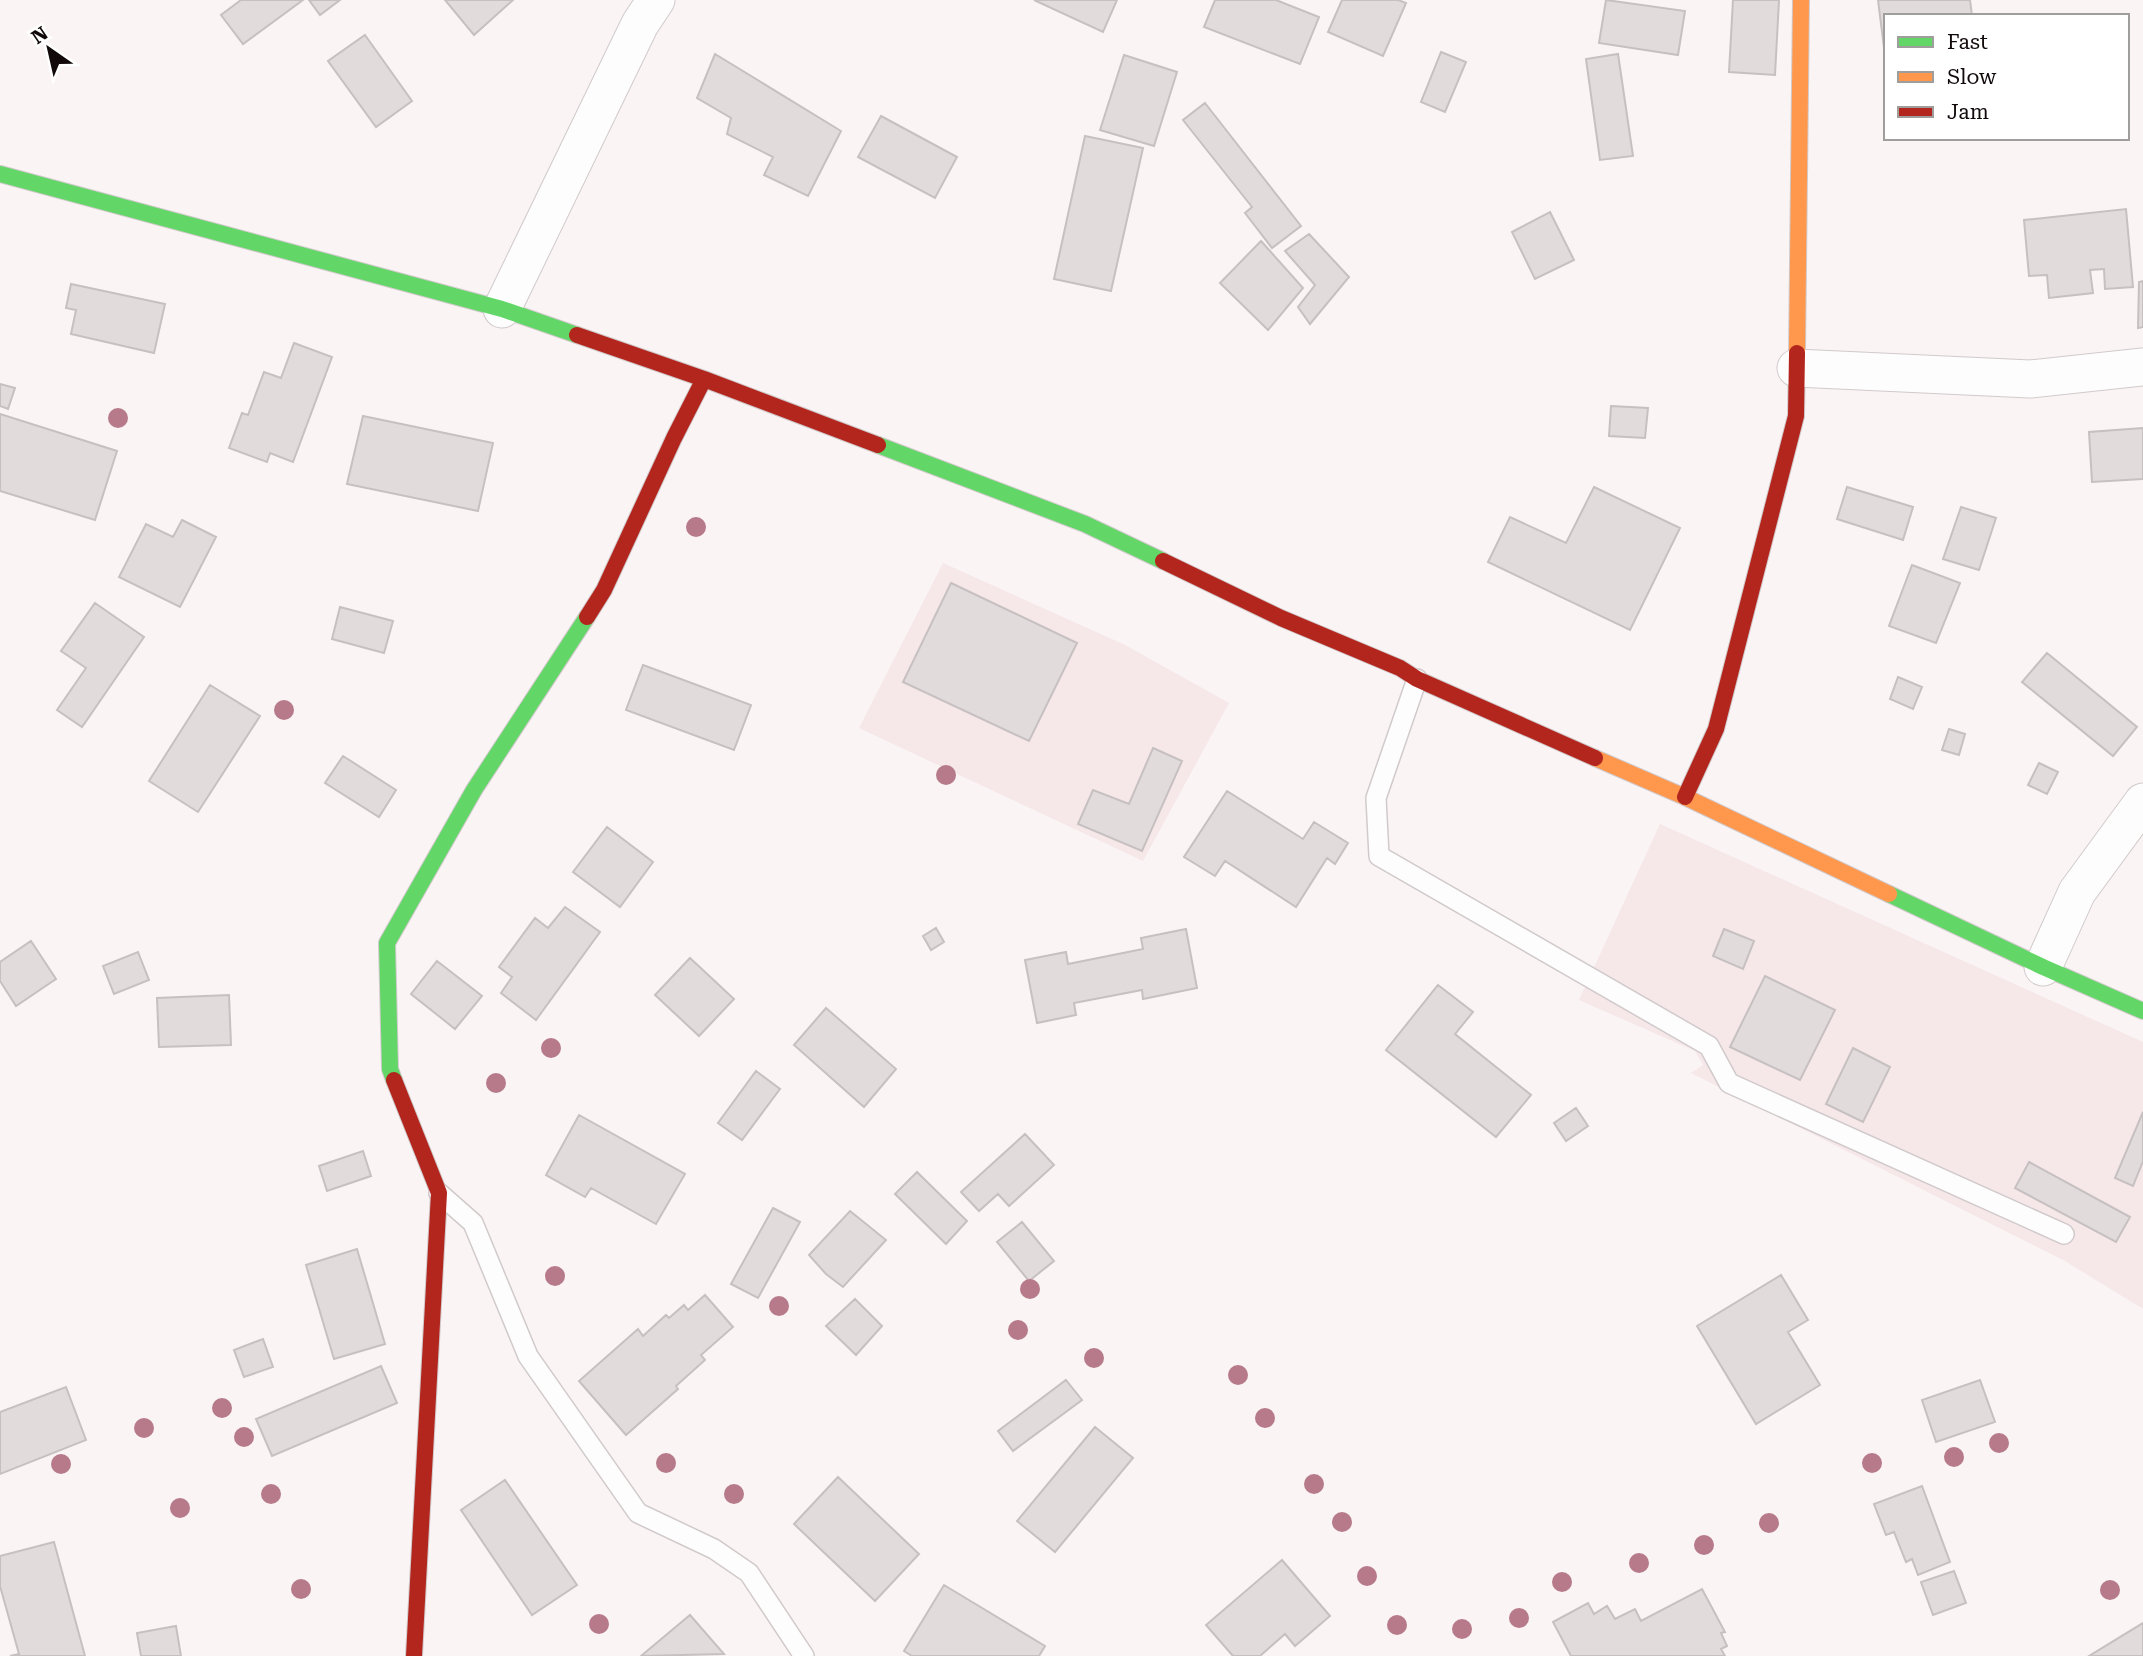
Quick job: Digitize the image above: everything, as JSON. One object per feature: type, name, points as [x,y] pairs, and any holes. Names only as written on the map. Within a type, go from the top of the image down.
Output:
[{"type":"main road","points":[[1685,797],[1716,729],[1796,416],[1801,0]]},
{"type":"main road","points":[[0,174],[502,309],[704,379],[1085,524],[1281,618],[1400,668],[1417,679],[1685,797],[2043,967],[2143,1011]]},
{"type":"main road","points":[[414,1656],[439,1193],[390,1069],[387,943],[474,790],[604,590],[704,379]]},
{"type":"street","points":[[502,309],[640,24],[656,0]]},
{"type":"street","points":[[1796,368],[2030,379],[2143,367]]},
{"type":"street","points":[[2043,967],[2077,892],[2143,802]]},
{"type":"lane","points":[[1417,679],[1376,798],[1379,856],[1709,1046],[1729,1083],[2064,1234]]},
{"type":"lane","points":[[439,1193],[473,1223],[528,1356],[638,1513],[714,1549],[749,1573],[804,1656]]},
{"type":"shaded area","points":[[943,563],[1125,645],[1229,703],[1143,861],[859,728]]},
{"type":"shaded area","points":[[1660,824],[2143,1042],[2143,1309],[2065,1261],[1691,1073],[1703,1065],[1695,1051],[1579,1000]]},
{"type":"building","points":[[241,0],[303,0],[243,44],[221,15]]},
{"type":"building","points":[[309,0],[340,0],[320,15]]},
{"type":"building","points":[[445,0],[513,0],[474,35]]},
{"type":"building","points":[[1034,0],[1117,0],[1103,32]]},
{"type":"building","points":[[1215,0],[1276,0],[1319,17],[1300,64],[1204,27]]},
{"type":"building","points":[[1342,0],[1398,0],[1406,3],[1383,56],[1328,32]]},
{"type":"building","points":[[1606,0],[1685,11],[1678,55],[1599,43]]},
{"type":"building","points":[[1733,0],[1779,0],[1775,75],[1729,72]]},
{"type":"building","points":[[1878,0],[1970,0],[1972,14],[1884,14],[1884,48]]},
{"type":"building","points":[[365,35],[412,101],[376,127],[328,61]]},
{"type":"building","points":[[1441,52],[1466,62],[1445,112],[1421,102]]},
{"type":"building","points":[[715,54],[841,131],[808,196],[764,175],[773,157],[727,134],[731,118],[697,98]]},
{"type":"building","points":[[1618,54],[1633,156],[1600,160],[1586,59]]},
{"type":"building","points":[[1124,55],[1177,72],[1154,146],[1100,130]]},
{"type":"building","points":[[1205,103],[1301,226],[1272,248],[1245,213],[1252,207],[1183,120]]},
{"type":"building","points":[[881,116],[957,157],[935,198],[858,157]]},
{"type":"building","points":[[1085,136],[1143,148],[1111,291],[1054,279]]},
{"type":"building","points":[[2126,209],[2133,287],[2105,289],[2104,269],[2090,270],[2093,293],[2049,298],[2047,275],[2029,276],[2024,220]]},
{"type":"building","points":[[1550,212],[1574,260],[1535,279],[1512,232]]},
{"type":"building","points":[[1309,234],[1349,277],[1310,324],[1298,307],[1315,285],[1285,251]]},
{"type":"building","points":[[1261,241],[1303,288],[1268,330],[1220,283]]},
{"type":"building","points":[[2143,281],[2143,327],[2138,328],[2139,282]]},
{"type":"building","points":[[71,284],[165,304],[154,353],[71,334],[76,310],[66,308]]},
{"type":"building","points":[[294,343],[332,357],[293,462],[270,453],[267,462],[229,448],[242,413],[248,415],[264,372],[281,378]]},
{"type":"building","points":[[0,384],[15,388],[8,409],[0,406]]},
{"type":"building","points":[[1611,406],[1648,408],[1645,438],[1609,436]]},
{"type":"building","points":[[0,414],[117,451],[95,520],[0,491]]},
{"type":"building","points":[[363,416],[493,443],[478,511],[347,484]]},
{"type":"building","points":[[2143,428],[2143,479],[2092,482],[2089,432]]},
{"type":"building","points":[[1594,487],[1680,528],[1630,630],[1488,562],[1510,517],[1566,543]]},
{"type":"building","points":[[1847,487],[1913,507],[1903,540],[1837,519]]},
{"type":"building","points":[[1961,507],[1996,518],[1979,570],[1943,559]]},
{"type":"building","points":[[182,520],[216,537],[180,607],[119,577],[146,524],[173,537]]},
{"type":"building","points":[[1912,565],[1960,583],[1936,643],[1889,626]]},
{"type":"building","points":[[951,583],[1077,643],[1029,741],[903,682]]},
{"type":"building","points":[[95,603],[144,637],[82,727],[57,710],[86,668],[61,651]]},
{"type":"building","points":[[340,607],[393,621],[384,653],[332,639]]},
{"type":"building","points":[[2047,653],[2137,727],[2113,756],[2022,682]]},
{"type":"building","points":[[643,665],[751,705],[734,750],[626,710]]},
{"type":"building","points":[[1898,677],[1922,687],[1913,709],[1890,699]]},
{"type":"building","points":[[210,685],[260,716],[198,812],[149,781]]},
{"type":"building","points":[[1949,729],[1965,734],[1959,755],[1942,750]]},
{"type":"building","points":[[1153,748],[1182,761],[1142,851],[1078,824],[1093,790],[1129,804]]},
{"type":"building","points":[[343,756],[396,790],[379,817],[325,783]]},
{"type":"building","points":[[2039,763],[2058,772],[2047,794],[2028,785]]},
{"type":"building","points":[[1227,791],[1303,839],[1314,822],[1348,843],[1335,864],[1327,858],[1296,907],[1225,861],[1215,876],[1184,857]]},
{"type":"building","points":[[607,827],[653,862],[620,907],[573,872]]},
{"type":"building","points":[[565,907],[600,932],[536,1020],[501,993],[512,977],[499,967],[535,918],[548,928]]},
{"type":"building","points":[[936,928],[944,942],[931,950],[923,936]]},
{"type":"building","points":[[1186,929],[1197,988],[1143,999],[1142,990],[1074,1003],[1076,1015],[1037,1023],[1025,960],[1066,952],[1068,964],[1143,949],[1141,938]]},
{"type":"building","points":[[1724,929],[1754,941],[1743,969],[1713,956]]},
{"type":"building","points":[[31,941],[56,979],[16,1006],[0,981],[0,962]]},
{"type":"building","points":[[138,952],[149,980],[114,994],[103,966]]},
{"type":"building","points":[[690,958],[734,999],[699,1036],[655,995]]},
{"type":"building","points":[[437,961],[482,996],[455,1029],[411,994]]},
{"type":"building","points":[[1765,976],[1835,1010],[1800,1080],[1730,1047]]},
{"type":"building","points":[[1438,985],[1473,1012],[1455,1034],[1531,1095],[1496,1137],[1386,1050]]},
{"type":"building","points":[[229,995],[231,1045],[159,1047],[157,998]]},
{"type":"building","points":[[826,1008],[896,1069],[864,1107],[794,1045]]},
{"type":"building","points":[[1853,1048],[1890,1067],[1863,1122],[1826,1104]]},
{"type":"building","points":[[756,1071],[780,1089],[742,1140],[718,1123]]},
{"type":"building","points":[[1576,1108],[1588,1126],[1566,1141],[1554,1123]]},
{"type":"building","points":[[2143,1112],[2143,1161],[2133,1186],[2115,1178]]},
{"type":"building","points":[[579,1115],[685,1174],[656,1224],[591,1188],[585,1197],[546,1175]]},
{"type":"building","points":[[1025,1134],[1054,1165],[1009,1206],[998,1194],[979,1211],[961,1192]]},
{"type":"building","points":[[363,1151],[371,1176],[327,1191],[319,1166]]},
{"type":"building","points":[[2029,1162],[2130,1217],[2116,1242],[2015,1188]]},
{"type":"building","points":[[917,1172],[967,1221],[946,1244],[895,1194]]},
{"type":"building","points":[[773,1208],[800,1222],[758,1298],[731,1284]]},
{"type":"building","points":[[850,1211],[886,1240],[843,1287],[826,1274],[809,1255]]},
{"type":"building","points":[[1022,1222],[1054,1261],[1029,1281],[997,1242]]},
{"type":"building","points":[[357,1249],[385,1344],[334,1359],[306,1265]]},
{"type":"building","points":[[1781,1275],[1808,1320],[1788,1332],[1820,1385],[1756,1424],[1697,1326]]},
{"type":"building","points":[[705,1295],[733,1327],[701,1355],[705,1360],[676,1386],[678,1389],[626,1435],[579,1381],[638,1329],[643,1336],[666,1315],[669,1318],[684,1305],[688,1310]]},
{"type":"building","points":[[855,1299],[882,1326],[856,1355],[826,1326]]},
{"type":"building","points":[[263,1339],[273,1367],[244,1377],[234,1350]]},
{"type":"building","points":[[381,1366],[397,1403],[272,1456],[256,1419]]},
{"type":"building","points":[[1066,1380],[1082,1400],[1013,1451],[998,1431]]},
{"type":"building","points":[[1980,1380],[1995,1422],[1936,1442],[1922,1400]]},
{"type":"building","points":[[66,1387],[86,1440],[0,1474],[0,1412]]},
{"type":"building","points":[[1095,1427],[1133,1458],[1055,1552],[1017,1521]]},
{"type":"building","points":[[838,1477],[919,1554],[875,1601],[794,1524]]},
{"type":"building","points":[[505,1480],[577,1585],[532,1615],[461,1510]]},
{"type":"building","points":[[1922,1486],[1950,1562],[1918,1575],[1912,1559],[1906,1562],[1894,1532],[1886,1535],[1874,1504]]},
{"type":"building","points":[[54,1542],[85,1656],[10,1656],[19,1654],[0,1586],[0,1556]]},
{"type":"building","points":[[1282,1560],[1330,1616],[1295,1646],[1285,1634],[1260,1656],[1233,1656],[1206,1625]]},
{"type":"building","points":[[1954,1571],[1966,1603],[1933,1615],[1921,1582]]},
{"type":"building","points":[[944,1585],[1045,1646],[1039,1656],[912,1656],[904,1651]]},
{"type":"building","points":[[1702,1589],[1725,1632],[1721,1633],[1727,1646],[1721,1649],[1725,1656],[1571,1656],[1553,1622],[1588,1603],[1594,1614],[1607,1606],[1615,1619],[1635,1609],[1641,1621]]},
{"type":"building","points":[[690,1615],[724,1654],[641,1656]]},
{"type":"building","points":[[2143,1623],[2143,1656],[2089,1656]]},
{"type":"building","points":[[176,1626],[181,1656],[141,1656],[137,1633]]},
{"type":"traffic: fast","points":[[0,174],[502,309],[577,335]]},
{"type":"traffic: fast","points":[[878,445],[1085,524],[1163,561]]},
{"type":"traffic: fast","points":[[394,1080],[390,1069],[387,943],[474,790],[587,617]]},
{"type":"traffic: fast","points":[[1889,894],[2143,1011]]},
{"type":"traffic: slow","points":[[1797,353],[1801,0]]},
{"type":"traffic: slow","points":[[1595,758],[1685,797],[1889,894]]},
{"type":"traffic: jam","points":[[577,335],[704,379],[878,445]]},
{"type":"traffic: jam","points":[[1685,797],[1716,729],[1796,416],[1797,353]]},
{"type":"traffic: jam","points":[[587,617],[604,590],[704,379]]},
{"type":"traffic: jam","points":[[1163,561],[1281,618],[1400,668],[1417,679],[1595,758]]},
{"type":"traffic: jam","points":[[394,1080],[439,1193],[414,1656]]}]
